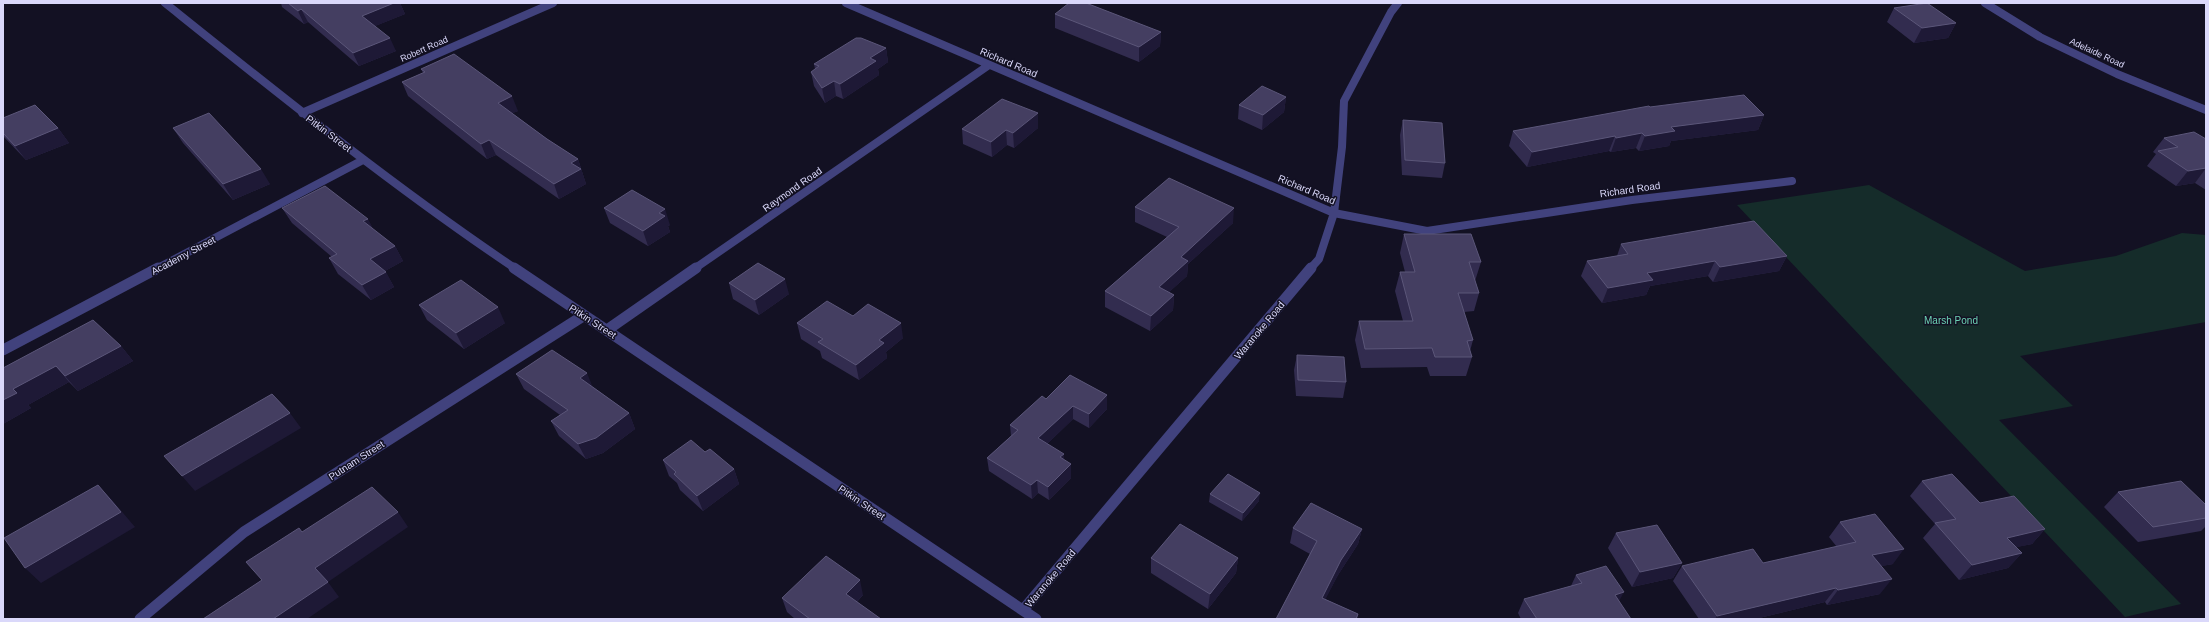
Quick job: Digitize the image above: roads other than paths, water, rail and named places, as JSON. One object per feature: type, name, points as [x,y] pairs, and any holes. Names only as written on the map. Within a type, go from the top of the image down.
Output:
[{"type":"street","name":"Pitkin Street","points":[[164,3],[302,113],[441,219],[583,316],[607,330],[1036,619]]},
{"type":"street","name":"Robert Road","points":[[302,113],[553,3]]},
{"type":"street","name":"Richard Road","points":[[846,3],[1334,214],[1427,231],[1632,200],[1792,181]]},
{"type":"street","name":"Waranoke Road","points":[[1023,610],[1319,259],[1334,214],[1342,146],[1344,101],[1398,3]]},
{"type":"street","name":"Adelaide Road","points":[[1985,3],[2040,37],[2118,74],[2206,110]]},
{"type":"street","name":"Raymond Road","points":[[607,330],[989,65]]},
{"type":"street","name":"Academy Street","points":[[3,350],[364,160]]},
{"type":"street","name":"Putnam Street","points":[[140,619],[244,532],[583,316]]},
{"type":"park label","name":"Marsh Pond","points":[[1951,320]]}]
